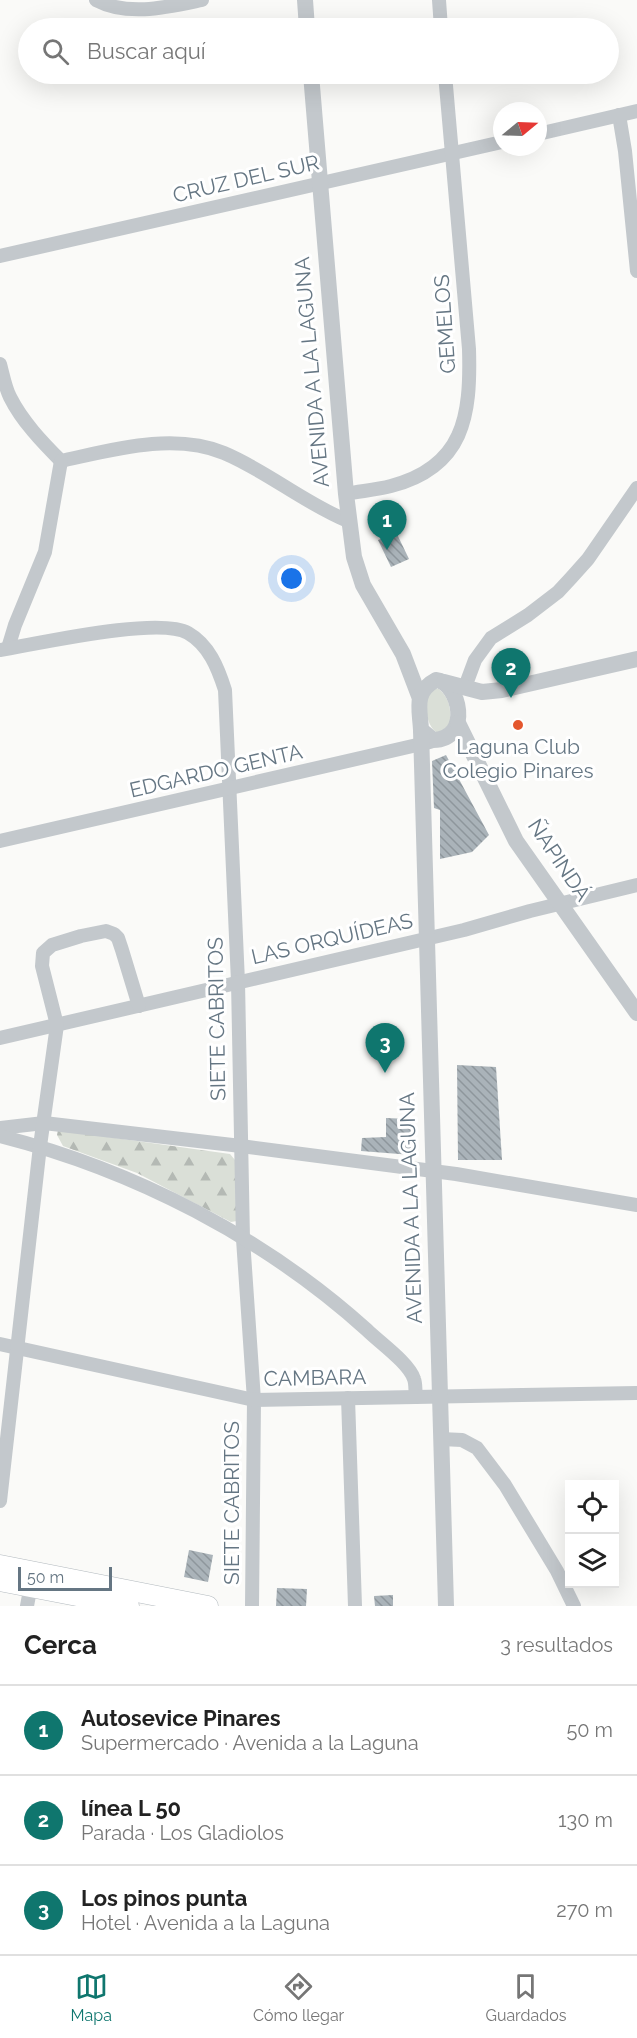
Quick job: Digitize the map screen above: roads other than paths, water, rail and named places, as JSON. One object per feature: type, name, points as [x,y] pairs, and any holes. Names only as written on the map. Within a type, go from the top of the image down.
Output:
[{"type":"main road","points":[[0,1565],[30,1588]]},
{"type":"main road","points":[[0,1581],[30,1588],[118,1601],[208,1606]]},
{"type":"street","points":[[96,0],[124,10],[178,5],[202,0]]},
{"type":"street","points":[[305,0],[307,18]]},
{"type":"street","points":[[439,0],[440,18]]},
{"type":"street","name":"AVENIDA A LA LAGUNA","points":[[312,84],[318,184],[348,522],[354,557],[363,585],[403,654],[419,696]]},
{"type":"street","name":"GEMELOS","points":[[346,494],[390,486],[416,477],[440,463],[455,444],[465,418],[470,386],[469,349],[446,84]]},
{"type":"street","points":[[547,132],[637,111]]},
{"type":"street","points":[[619,115],[625,151],[637,271]]},
{"type":"street","name":"CRUZ DEL SUR","points":[[0,256],[493,144]]},
{"type":"street","points":[[0,364],[5,397],[61,461]]},
{"type":"street","points":[[61,461],[160,444],[195,445],[224,453],[255,469],[306,501],[348,522]]},
{"type":"street","points":[[4,649],[45,552],[61,461]]},
{"type":"street","points":[[465,687],[475,660],[491,638],[528,615],[558,592],[588,559],[637,488]]},
{"type":"street","name":"SIETE CABRITOS","points":[[4,649],[136,628],[162,627],[187,632],[209,652],[219,671],[225,690],[238,982],[243,1239],[254,1400],[252,1606]]},
{"type":"street","name":"AVENIDA A LA LAGUNA","points":[[403,654],[440,681]]},
{"type":"street","points":[[482,692],[458,720],[450,736],[441,740],[421,738],[419,696],[425,687],[440,681],[482,692],[536,683],[637,660]]},
{"type":"street","points":[[440,681],[452,691],[458,720]]},
{"type":"street","name":"ÑAPINDÁ","points":[[458,720],[473,756],[516,841],[637,1013]]},
{"type":"street","name":"AVENIDA A LA LAGUNA","points":[[421,738],[446,1606]]},
{"type":"street","name":"EDGARDO GENTA","points":[[0,841],[230,789],[421,738]]},
{"type":"street","name":"LAS ORQUÍDEAS","points":[[0,1038],[428,938],[637,885]]},
{"type":"street","points":[[0,1501],[40,1146],[57,1025],[42,966],[43,953],[52,945],[81,936],[106,932],[118,938],[139,1006]]},
{"type":"street","points":[[0,1128],[44,1123],[241,1146],[433,1171],[637,1205]]},
{"type":"street","points":[[0,1136],[40,1146],[132,1179],[221,1225],[311,1284],[355,1320],[408,1368],[414,1379],[416,1397]]},
{"type":"street","name":"CAMBARA","points":[[0,1344],[254,1400],[637,1393]]},
{"type":"street","points":[[348,1398],[355,1606]]},
{"type":"street","points":[[441,1439],[462,1440],[477,1448],[505,1485],[557,1571],[574,1606]]},
{"type":"place","name":"Autosevice Pinares","points":[[387,550]]},
{"type":"place","name":"línea L 50","points":[[511,698]]},
{"type":"place","name":"Laguna Club Colegio Pinares","points":[[518,725]]},
{"type":"place","name":"Los pinos punta","points":[[385,1073]]}]
